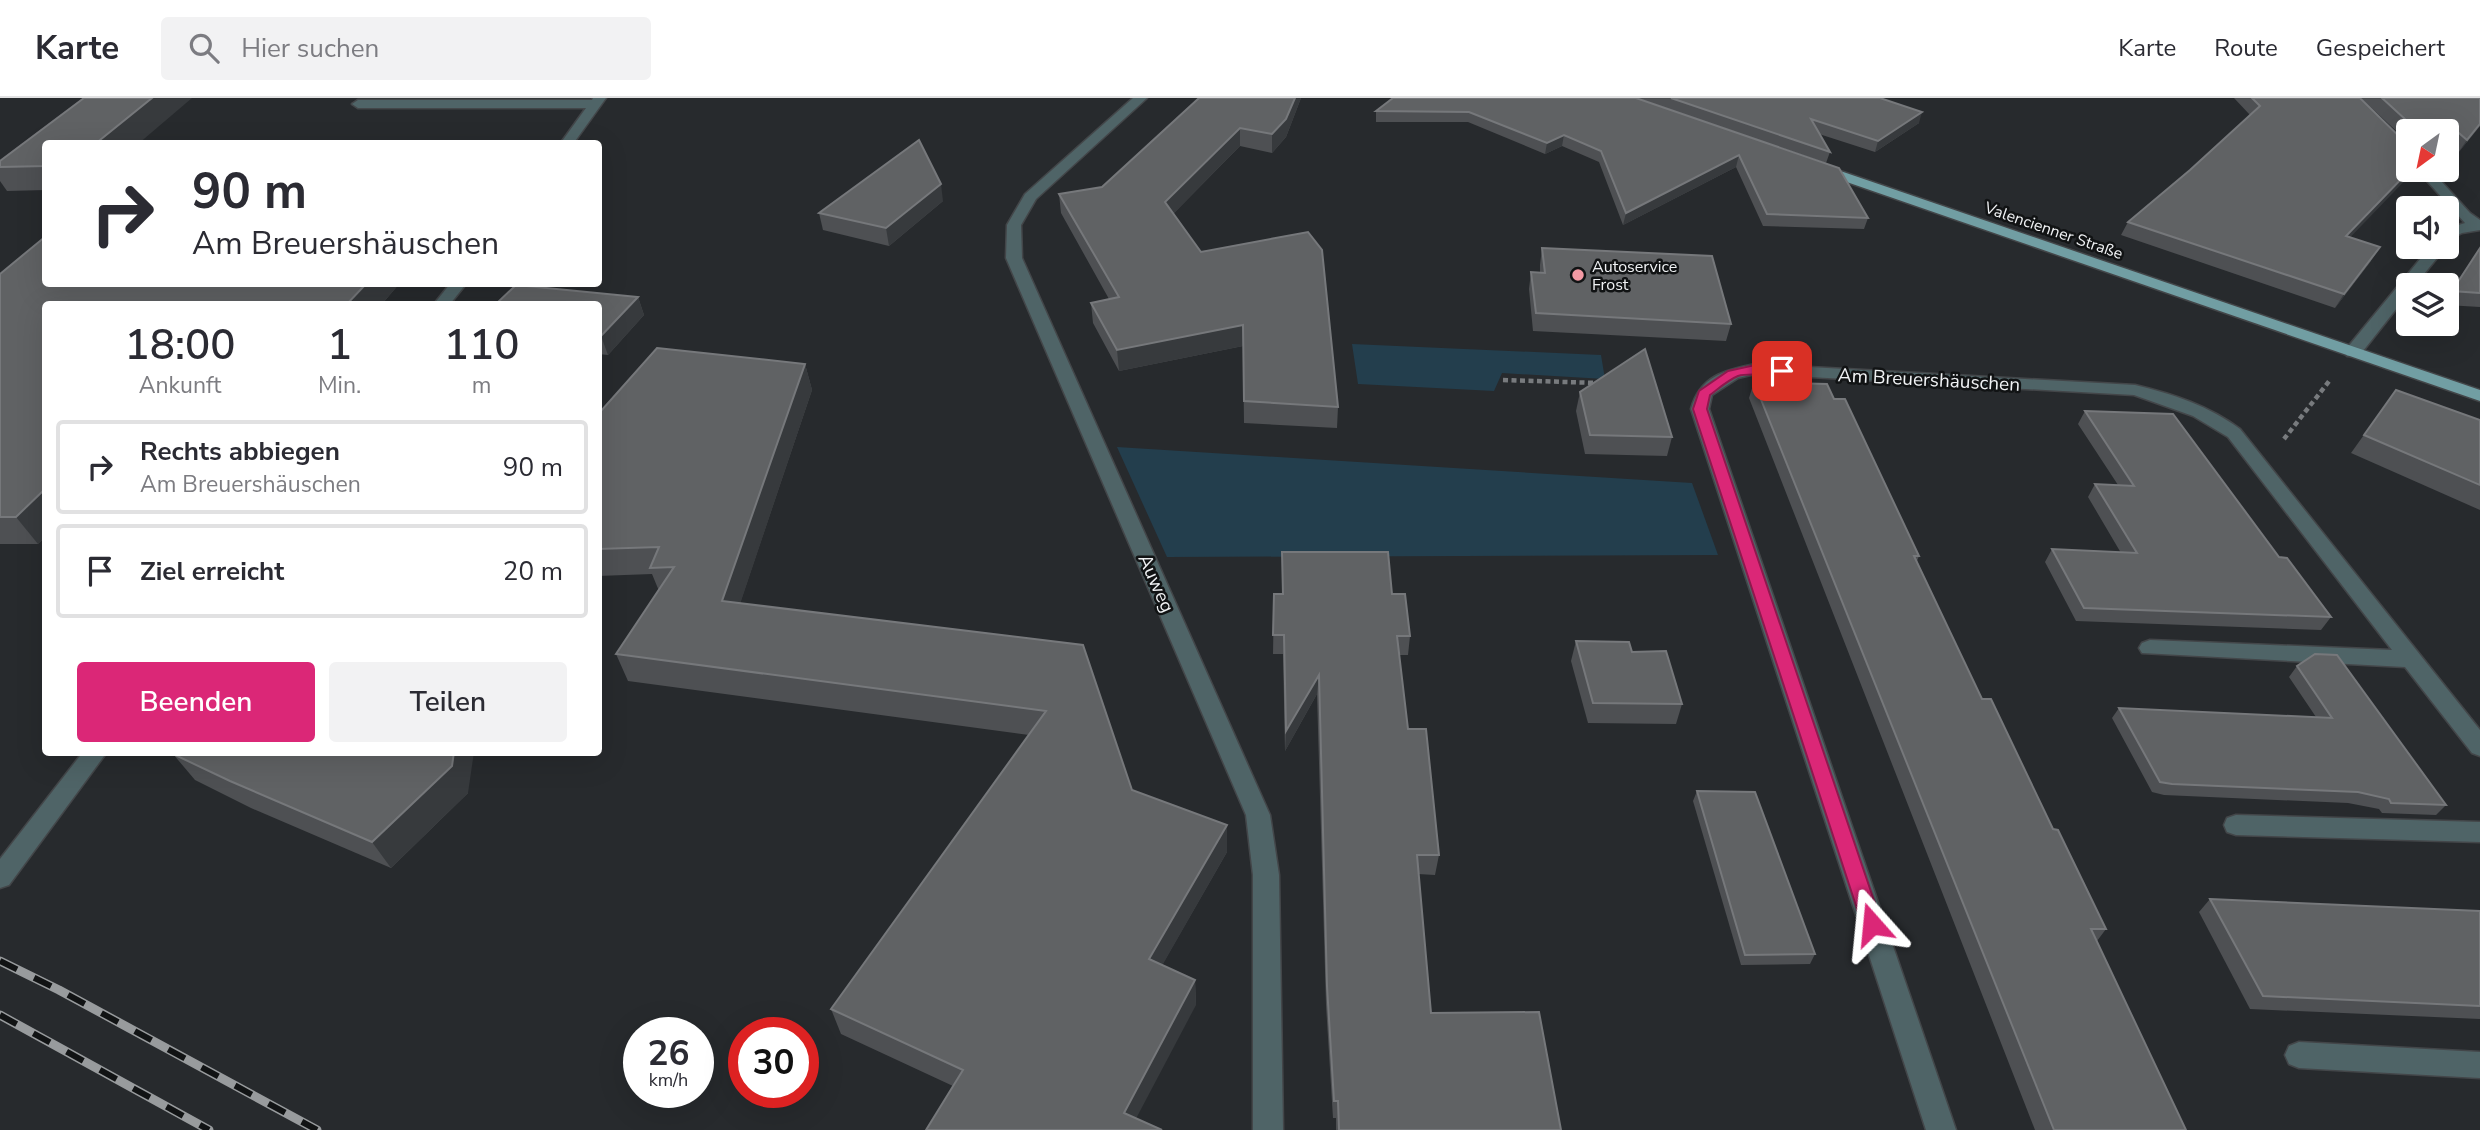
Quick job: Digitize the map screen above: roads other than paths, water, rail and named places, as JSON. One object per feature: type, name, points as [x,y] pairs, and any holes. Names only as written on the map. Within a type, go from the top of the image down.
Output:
[{"type":"main road","name":"Valencienner Straße","points":[[1808,164],[2480,396]]},
{"type":"street","name":"Auweg","points":[[1141,98],[1030,197],[1014,225],[1014,258],[1258,815],[1266,875],[1268,1130]]},
{"type":"street","points":[[358,104],[419,101],[598,101]]},
{"type":"street","points":[[569,140],[598,101]]},
{"type":"street","points":[[2435,182],[2465,216],[2479,226]]},
{"type":"street","points":[[2459,230],[2479,226]]},
{"type":"street","points":[[2353,352],[2428,259]]},
{"type":"street","points":[[444,301],[456,287]]},
{"type":"street","name":"Am Breuershäuschen","points":[[1941,1130],[1700,409],[1703,393],[1732,374],[1755,369],[2135,390],[2171,400],[2214,417],[2243,444],[2480,747]]},
{"type":"street","points":[[2150,648],[2411,659]]},
{"type":"street","points":[[0,878],[93,756]]},
{"type":"street","points":[[2236,825],[2480,832]]},
{"type":"street","points":[[2299,1055],[2480,1065]]},
{"type":"railway","points":[[0,961],[59,990],[317,1130]]},
{"type":"railway","points":[[0,1015],[209,1130]]},
{"type":"place","name":"Autoservice Frost","points":[[1578,275]]}]
